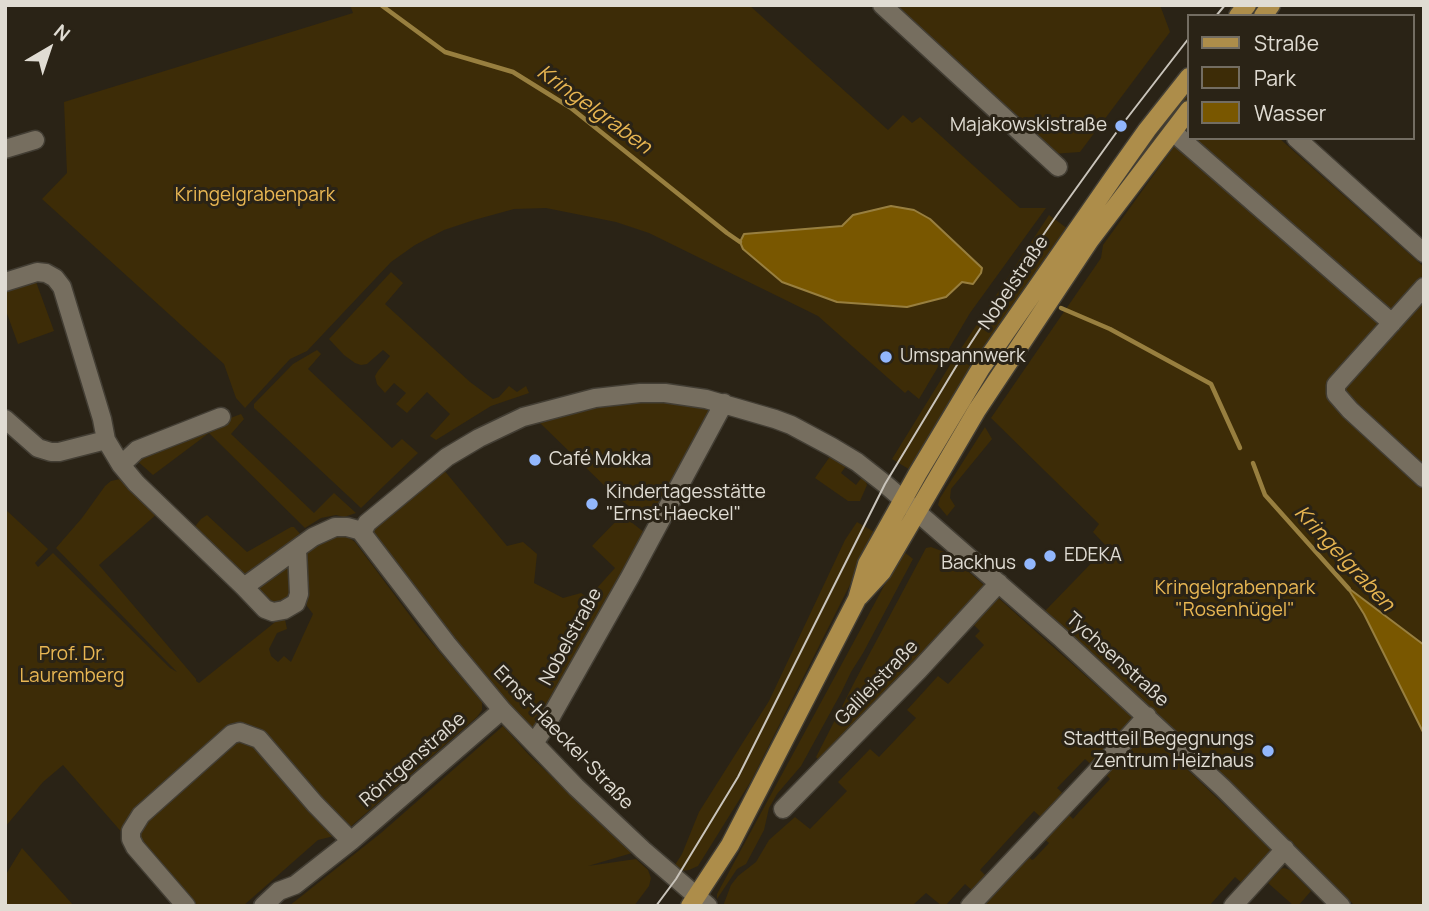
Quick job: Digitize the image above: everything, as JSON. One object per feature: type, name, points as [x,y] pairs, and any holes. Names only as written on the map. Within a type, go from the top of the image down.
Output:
[{"type":"main road","name":"Nobelstraße","points":[[698,903],[857,599],[867,564],[981,368],[1112,178],[1188,78]]},
{"type":"main road","name":"Nobelstraße","points":[[857,599],[882,572],[977,410],[1090,240],[1188,111]]},
{"type":"street","points":[[882,5],[1058,167]]},
{"type":"street","points":[[1172,132],[1392,323]]},
{"type":"street","points":[[5,149],[35,140]]},
{"type":"street","points":[[1298,140],[1424,253]]},
{"type":"street","points":[[5,282],[37,272],[55,278],[62,287],[106,440],[121,465],[136,483],[265,609],[273,612],[284,610],[296,603],[299,594],[297,549]]},
{"type":"street","points":[[1424,287],[1336,385],[1336,394],[1349,410],[1424,478]]},
{"type":"street","points":[[244,587],[313,537],[335,527],[362,531],[367,523],[447,457],[479,438],[523,417],[595,398],[665,393],[706,398],[791,425],[857,462],[903,500]]},
{"type":"street","name":"Nobelstraße","points":[[534,743],[724,403]]},
{"type":"street","points":[[121,465],[137,450],[221,417]]},
{"type":"street","points":[[5,419],[38,448],[51,452],[106,440]]},
{"type":"street","name":"Tychsenstraße","points":[[903,500],[1146,716],[1341,906]]},
{"type":"street","name":"Ernst-Haeckel-Straße","points":[[362,531],[369,545],[502,710],[576,787],[698,903]]},
{"type":"street","name":"Galileistraße","points":[[783,809],[919,670],[999,583]]},
{"type":"street","name":"Röntgenstraße","points":[[262,906],[351,841],[502,710]]},
{"type":"street","points":[[970,906],[1146,716]]},
{"type":"street","points":[[186,906],[135,847],[131,831],[141,815],[232,734],[240,732],[259,739],[351,841]]},
{"type":"street","points":[[1233,906],[1285,849]]},
{"type":"green space","name":"Kringelgrabenpark","points":[[350,5],[749,5],[888,130],[903,115],[912,123],[920,117],[1020,208],[1046,208],[970,313],[919,399],[908,390],[905,393],[818,316],[649,233],[616,222],[546,208],[514,209],[474,220],[444,230],[415,245],[391,262],[307,351],[290,359],[245,408],[236,398],[224,364],[42,199],[67,173],[64,102],[353,13]]},
{"type":"green space","points":[[892,5],[1160,5],[1170,32],[1080,152],[1052,154]]},
{"type":"green space","points":[[1188,89],[1188,98],[1086,237],[986,383],[983,379],[1081,233]]},
{"type":"green space","name":"Kringelgrabenpark \"Rosenhügel\"","points":[[1188,127],[1188,140],[1281,140],[1424,267],[1424,906],[1355,906],[1290,840],[1045,611],[1107,547],[1093,532],[1099,524],[991,418],[1101,258],[1103,245]]},
{"type":"green space","points":[[1049,215],[1068,229],[979,361],[960,350]]},
{"type":"green space","points":[[391,272],[403,283],[385,304],[470,382],[493,399],[499,397],[509,386],[517,392],[526,386],[529,393],[491,406],[436,440],[430,436],[450,414],[427,392],[407,413],[396,404],[406,393],[394,383],[385,393],[377,384],[375,376],[390,356],[383,350],[367,364],[361,365],[344,355],[329,339]]},
{"type":"green space","points":[[35,279],[54,331],[18,344],[5,308],[5,289]]},
{"type":"green space","points":[[317,350],[321,354],[308,369],[392,448],[402,439],[418,453],[361,508],[254,408],[254,404],[293,364]]},
{"type":"green space","points":[[955,357],[974,368],[912,471],[892,459]]},
{"type":"green space","points":[[669,399],[718,408],[663,505],[646,513],[630,507],[614,495],[540,423],[544,415],[585,404]]},
{"type":"green space","points":[[241,414],[244,419],[231,434],[314,513],[334,493],[356,513],[344,517],[336,515],[321,518],[305,528],[209,433],[153,475],[134,458],[140,452]]},
{"type":"green space","points":[[985,427],[992,439],[951,489],[950,498],[955,506],[947,516],[938,505],[940,498]]},
{"type":"green space","points":[[831,455],[846,466],[841,473],[856,485],[862,477],[866,482],[860,501],[848,501],[815,478]]},
{"type":"green space","points":[[443,469],[507,546],[523,542],[537,554],[534,583],[563,598],[581,593],[588,598],[615,568],[592,546],[622,515],[649,536],[540,728],[530,730],[366,533],[400,509]]},
{"type":"green space","name":"Prof. Dr. Lauremberg","points":[[120,479],[132,485],[158,513],[99,565],[199,683],[284,615],[287,629],[277,633],[269,649],[271,656],[278,662],[284,656],[291,662],[313,614],[305,597],[304,556],[326,537],[348,537],[355,542],[420,629],[482,702],[482,710],[477,717],[342,834],[318,840],[243,906],[186,906],[63,765],[43,782],[5,827],[5,509],[48,549],[35,563],[38,567],[53,553],[177,672],[56,548],[105,486]]},
{"type":"green space","points":[[207,515],[247,552],[291,527],[302,536],[248,575],[237,572],[193,529]]},
{"type":"green space","points":[[857,522],[876,533],[751,781],[698,866],[681,871],[673,868],[682,854],[699,812],[769,701],[845,540]]},
{"type":"green space","points":[[931,547],[947,553],[986,587],[820,762],[816,757],[856,679],[926,548]]},
{"type":"green space","points":[[903,551],[913,559],[863,653],[801,766],[777,794],[769,808],[764,830],[746,864],[737,869],[717,899],[717,894]]},
{"type":"green space","points":[[291,560],[293,593],[283,604],[269,604],[261,596],[259,585]]},
{"type":"green space","points":[[995,595],[1135,720],[1094,767],[1085,759],[1057,788],[1067,797],[1044,820],[1034,811],[980,870],[988,878],[974,892],[965,884],[945,906],[926,893],[915,906],[723,906],[731,885],[756,862],[769,840],[795,817],[810,829],[847,791],[838,782],[870,749],[879,757],[916,718],[907,710],[938,676],[948,684],[984,645],[975,636],[980,631],[969,620]]},
{"type":"green space","points":[[503,726],[529,755],[632,853],[588,866],[636,859],[648,870],[651,878],[649,886],[634,906],[289,906],[381,833]]},
{"type":"green space","points":[[1142,726],[1270,849],[1269,856],[1244,885],[1235,877],[1209,906],[974,906],[1024,853],[1034,859],[1049,843],[1041,836],[1065,811],[1073,819],[1110,779],[1102,770]]},
{"type":"green space","points":[[22,848],[74,906],[5,906],[5,876]]},
{"type":"green space","points":[[1284,868],[1290,870],[1311,891],[1298,906],[1294,906],[1268,883]]},
{"type":"water","points":[[891,206],[914,210],[930,219],[982,268],[973,284],[962,282],[946,297],[907,307],[837,302],[782,282],[743,249],[740,242],[744,234],[842,226],[853,215]]},
{"type":"water","points":[[1347,587],[1424,645],[1424,734],[1364,614]]},
{"type":"waterway","name":"Kringelgraben","points":[[381,5],[445,52],[513,72],[571,108],[740,242]]},
{"type":"waterway","name":"Kringelgraben","points":[[1061,308],[1110,329],[1211,384],[1240,448]]},
{"type":"waterway","name":"Kringelgraben","points":[[1253,463],[1265,495],[1349,589]]},
{"type":"tram line","points":[[1218,14],[1225,5]]},
{"type":"tram line","points":[[656,906],[676,879],[738,777],[885,484],[963,355],[1057,215],[1188,39]]},
{"type":"place","name":"Majakowskistraße","points":[[1121,126]]},
{"type":"place","name":"Umspannwerk","points":[[886,357]]},
{"type":"place","name":"Café Mokka","points":[[535,460]]},
{"type":"place","name":"Kindertagesstätte \"Ernst Haeckel\"","points":[[592,504]]},
{"type":"place","name":"EDEKA","points":[[1050,556]]},
{"type":"place","name":"Backhus","points":[[1030,564]]},
{"type":"place","name":"Stadtteil Begegnungs Zentrum Heizhaus","points":[[1268,751]]}]
